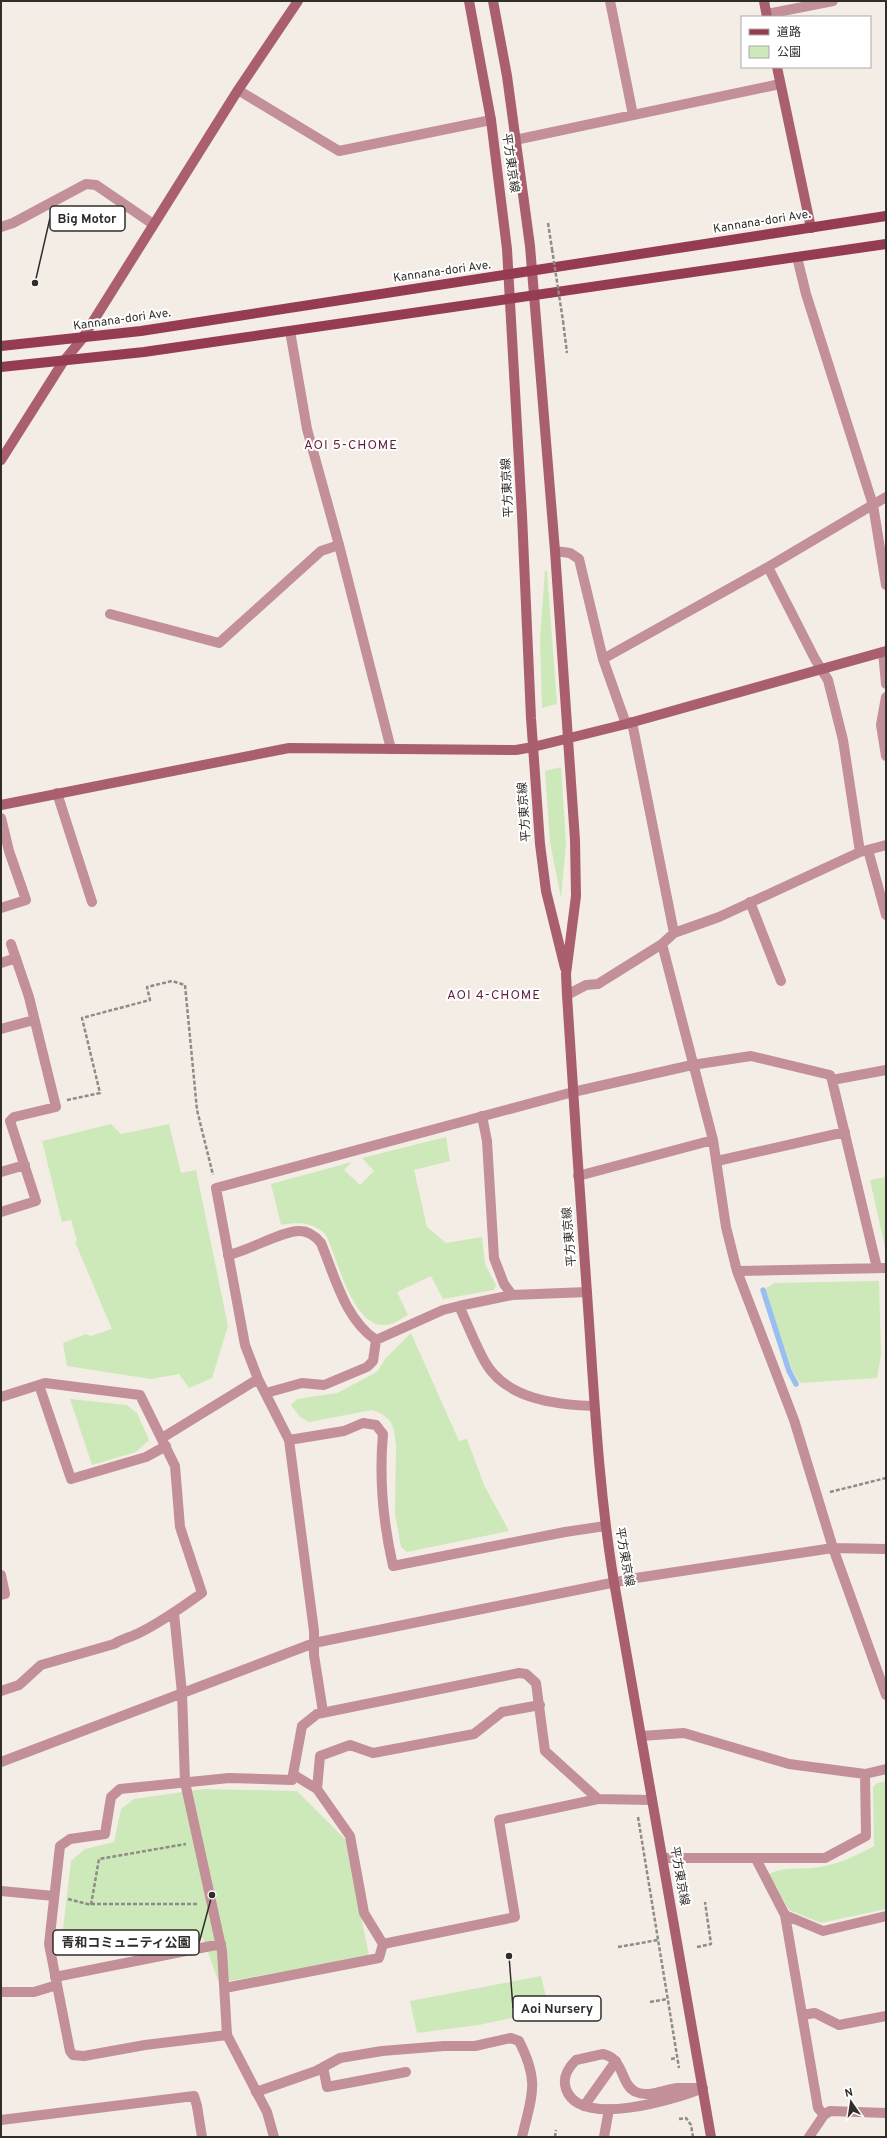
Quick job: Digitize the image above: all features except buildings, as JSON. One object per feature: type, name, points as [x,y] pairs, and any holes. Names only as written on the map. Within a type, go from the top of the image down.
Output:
[{"type":"main road","points":[[1,460],[63,362],[82,339],[238,90],[298,1]]},
{"type":"main road","name":"平方東京線","points":[[469,1],[491,120],[500,181],[511,299],[533,747],[540,844],[546,891],[566,974]]},
{"type":"main road","name":"平方東京線","points":[[493,1],[507,76],[530,246],[555,551],[575,840],[576,896],[566,974],[567,995],[572,1092],[594,1406],[605,1526],[711,2137]]},
{"type":"main road","points":[[764,1],[767,15]]},
{"type":"main road","points":[[777,68],[811,228]]},
{"type":"main road","name":"Kannana-dori Ave.","points":[[1,346],[82,339],[532,272],[886,216]]},
{"type":"main road","points":[[1,367],[63,362],[290,331],[886,244]]},
{"type":"main road","points":[[1,805],[290,748],[516,750],[629,723],[885,651]]},
{"type":"street","points":[[610,1],[632,115]]},
{"type":"street","points":[[767,15],[833,1]]},
{"type":"street","points":[[515,140],[780,84]]},
{"type":"street","points":[[238,90],[339,151],[491,120]]},
{"type":"street","points":[[1,227],[13,223],[86,184],[96,185],[153,224]]},
{"type":"street","points":[[797,257],[806,294],[873,505],[886,586]]},
{"type":"street","points":[[290,331],[307,429],[339,545],[391,749]]},
{"type":"street","points":[[603,660],[886,497]]},
{"type":"street","points":[[110,614],[219,644],[321,551],[339,545]]},
{"type":"street","points":[[555,551],[570,553],[579,560],[603,660],[629,723],[674,933]]},
{"type":"street","points":[[768,566],[815,659],[822,668],[828,680],[842,740],[864,851],[886,915]]},
{"type":"street","points":[[885,651],[886,684]]},
{"type":"street","points":[[886,697],[881,725],[886,756]]},
{"type":"street","points":[[57,793],[92,902]]},
{"type":"street","points":[[1,818],[9,851],[26,900],[1,908]]},
{"type":"street","points":[[567,995],[586,985],[598,984],[662,944],[674,933],[719,916],[864,851],[886,845]]},
{"type":"street","points":[[750,902],[781,981]]},
{"type":"street","points":[[1,1212],[36,1201],[10,1121],[14,1117],[56,1107],[29,997],[11,944]]},
{"type":"street","points":[[662,944],[692,1065],[696,1069],[713,1140],[726,1226],[737,1271],[794,1420],[833,1548],[886,1695]]},
{"type":"street","points":[[1,963],[16,958]]},
{"type":"street","points":[[1,1030],[34,1020]]},
{"type":"street","points":[[323,1712],[314,1655],[314,1643],[289,1440],[258,1379],[245,1345],[216,1188],[572,1092],[692,1065],[751,1056],[830,1076],[882,1268],[737,1271]]},
{"type":"street","points":[[832,1080],[886,1070]]},
{"type":"street","points":[[482,1116],[487,1141],[494,1258],[504,1284],[512,1295]]},
{"type":"street","points":[[717,1161],[845,1132]]},
{"type":"street","points":[[578,1176],[713,1140]]},
{"type":"street","points":[[1,1172],[25,1165]]},
{"type":"street","points":[[228,1255],[242,1252],[288,1232],[300,1231],[316,1237],[321,1243],[351,1314],[358,1325],[376,1340]]},
{"type":"street","points":[[376,1340],[443,1310],[459,1306],[512,1295],[587,1292]]},
{"type":"street","points":[[459,1306],[485,1362],[495,1376],[510,1386],[537,1400],[568,1405],[594,1406]]},
{"type":"street","points":[[266,1393],[302,1382],[324,1386],[367,1368],[373,1361],[376,1340]]},
{"type":"street","points":[[39,1385],[71,1479],[146,1457],[164,1442],[258,1379]]},
{"type":"street","points":[[1,1397],[45,1383],[140,1395],[175,1466],[180,1527],[202,1593],[174,1613],[139,1633],[125,1637],[114,1644],[41,1665],[19,1685],[1,1691]]},
{"type":"street","points":[[289,1440],[344,1431],[363,1423],[376,1425],[383,1434],[380,1465],[384,1515],[392,1566],[565,1532],[605,1526]]},
{"type":"street","points":[[1,1762],[314,1643],[614,1582],[833,1548],[886,1549]]},
{"type":"street","points":[[1,1575],[5,1594],[1,1595]]},
{"type":"street","points":[[174,1613],[182,1693],[185,1782],[221,1944],[227,2035],[267,2112],[274,2137]]},
{"type":"street","points":[[227,2035],[145,2045],[84,2056],[73,2055],[70,2051],[49,1944],[60,1846],[70,1839],[105,1834],[111,1797],[120,1789],[229,1778],[292,1780],[302,1726],[317,1714],[519,1673],[526,1674],[536,1683],[545,1751],[598,1799]]},
{"type":"street","points":[[317,1790],[320,1756],[350,1745],[373,1753],[474,1734],[502,1712],[540,1705]]},
{"type":"street","points":[[641,1736],[684,1733],[789,1764],[865,1774],[886,1769]]},
{"type":"street","points":[[225,1988],[379,1958],[383,1944],[364,1913],[350,1836],[317,1790],[294,1774]]},
{"type":"street","points":[[663,1858],[825,1858],[866,1836],[865,1774]]},
{"type":"street","points":[[383,1944],[515,1916],[499,1820],[598,1799],[652,1800]]},
{"type":"street","points":[[756,1859],[785,1915],[818,2108],[824,2116]]},
{"type":"street","points":[[1,1891],[54,1896]]},
{"type":"street","points":[[785,1915],[823,1930],[886,1916]]},
{"type":"street","points":[[1,1992],[34,1992],[56,1981],[221,1944]]},
{"type":"street","points":[[802,2015],[815,2013],[839,2025],[886,2016]]},
{"type":"street","points":[[256,2092],[323,2067],[340,2058],[382,2051],[444,2046],[475,2046],[511,2038],[519,2041],[533,2076],[534,2090],[522,2137]]},
{"type":"street","points":[[595,2055],[609,2056],[616,2061],[632,2090],[637,2093],[649,2094],[677,2088],[703,2088],[679,2098],[609,2109],[584,2106],[576,2102],[566,2089],[564,2081],[570,2065],[576,2060],[595,2055]]},
{"type":"street","points":[[584,2106],[616,2061]]},
{"type":"street","points":[[323,2067],[327,2087],[406,2072]]},
{"type":"street","points":[[1,2120],[194,2096],[202,2137]]},
{"type":"street","points":[[604,2137],[609,2109]]},
{"type":"street","points":[[810,2137],[824,2116],[830,2111],[886,2112]]},
{"type":"path","points":[[548,223],[567,353]]},
{"type":"path","points":[[55,1103],[100,1093],[82,1018],[150,1000],[147,987],[172,981],[185,985],[197,1110],[216,1188]]},
{"type":"path","points":[[818,1495],[886,1478]]},
{"type":"path","points":[[638,1817],[679,2068]]},
{"type":"path","points":[[88,1904],[91,1905],[99,1859],[198,1841]]},
{"type":"path","points":[[54,1896],[88,1904],[212,1904]]},
{"type":"path","points":[[697,1947],[711,1944],[705,1902]]},
{"type":"path","points":[[618,1947],[658,1940]]},
{"type":"path","points":[[650,2002],[667,1999]]},
{"type":"path","points":[[671,2059],[677,2058]]},
{"type":"path","points":[[679,2119],[686,2118],[691,2125],[693,2137]]},
{"type":"path","points":[[555,2137],[556,2130]]},
{"type":"green space","points":[[545,571],[547,571],[557,704],[542,708],[540,638]]},
{"type":"green space","points":[[561,767],[566,843],[561,898],[550,842],[545,771]]},
{"type":"green space","points":[[111,1124],[121,1134],[169,1124],[181,1173],[196,1170],[228,1326],[212,1378],[189,1388],[179,1374],[151,1379],[67,1366],[63,1343],[86,1334],[91,1336],[112,1329],[75,1242],[77,1241],[71,1220],[62,1222],[42,1141]]},
{"type":"green space","points":[[446,1137],[450,1161],[414,1170],[427,1227],[446,1243],[482,1237],[485,1264],[496,1285],[494,1290],[443,1299],[431,1276],[397,1292],[408,1315],[389,1325],[375,1324],[366,1318],[351,1297],[329,1241],[324,1233],[319,1229],[304,1224],[293,1223],[281,1225],[271,1184],[352,1162],[344,1170],[360,1185],[374,1171],[362,1158]]},
{"type":"green space","points":[[886,1177],[886,1252],[870,1180]]},
{"type":"green space","points":[[879,1281],[881,1355],[877,1378],[800,1383],[792,1370],[765,1289],[774,1283]]},
{"type":"green space","points":[[411,1333],[459,1441],[467,1439],[484,1485],[509,1531],[407,1552],[401,1547],[395,1514],[396,1446],[394,1430],[390,1421],[382,1414],[372,1410],[309,1422],[300,1417],[291,1405],[297,1399],[337,1393],[377,1372],[386,1358]]},
{"type":"green space","points":[[70,1399],[127,1405],[137,1413],[149,1440],[136,1452],[92,1465]]},
{"type":"green space","points":[[886,1781],[886,1909],[821,1923],[789,1910],[769,1874],[785,1869],[812,1868],[829,1865],[852,1857],[874,1846],[873,1787],[877,1783]]},
{"type":"green space","points":[[203,1789],[297,1791],[346,1840],[369,1956],[219,1983],[203,1938],[100,1956],[88,1949],[85,1935],[65,1939],[63,1929],[71,1861],[85,1849],[114,1842],[121,1809],[134,1799]]},
{"type":"green space","points":[[541,1976],[549,2010],[479,2025],[417,2033],[410,2001]]},
{"type":"waterway","points":[[763,1290],[789,1371],[796,1384]]},
{"type":"place","name":"Big Motor","points":[[35,283]]},
{"type":"place","name":"青和コミュニティ公園","points":[[212,1895]]},
{"type":"place","name":"Aoi Nursery","points":[[509,1956]]},
{"type":"district","name":"AOI 5-CHOME","points":[[351,446]]},
{"type":"district","name":"AOI 4-CHOME","points":[[494,996]]}]
